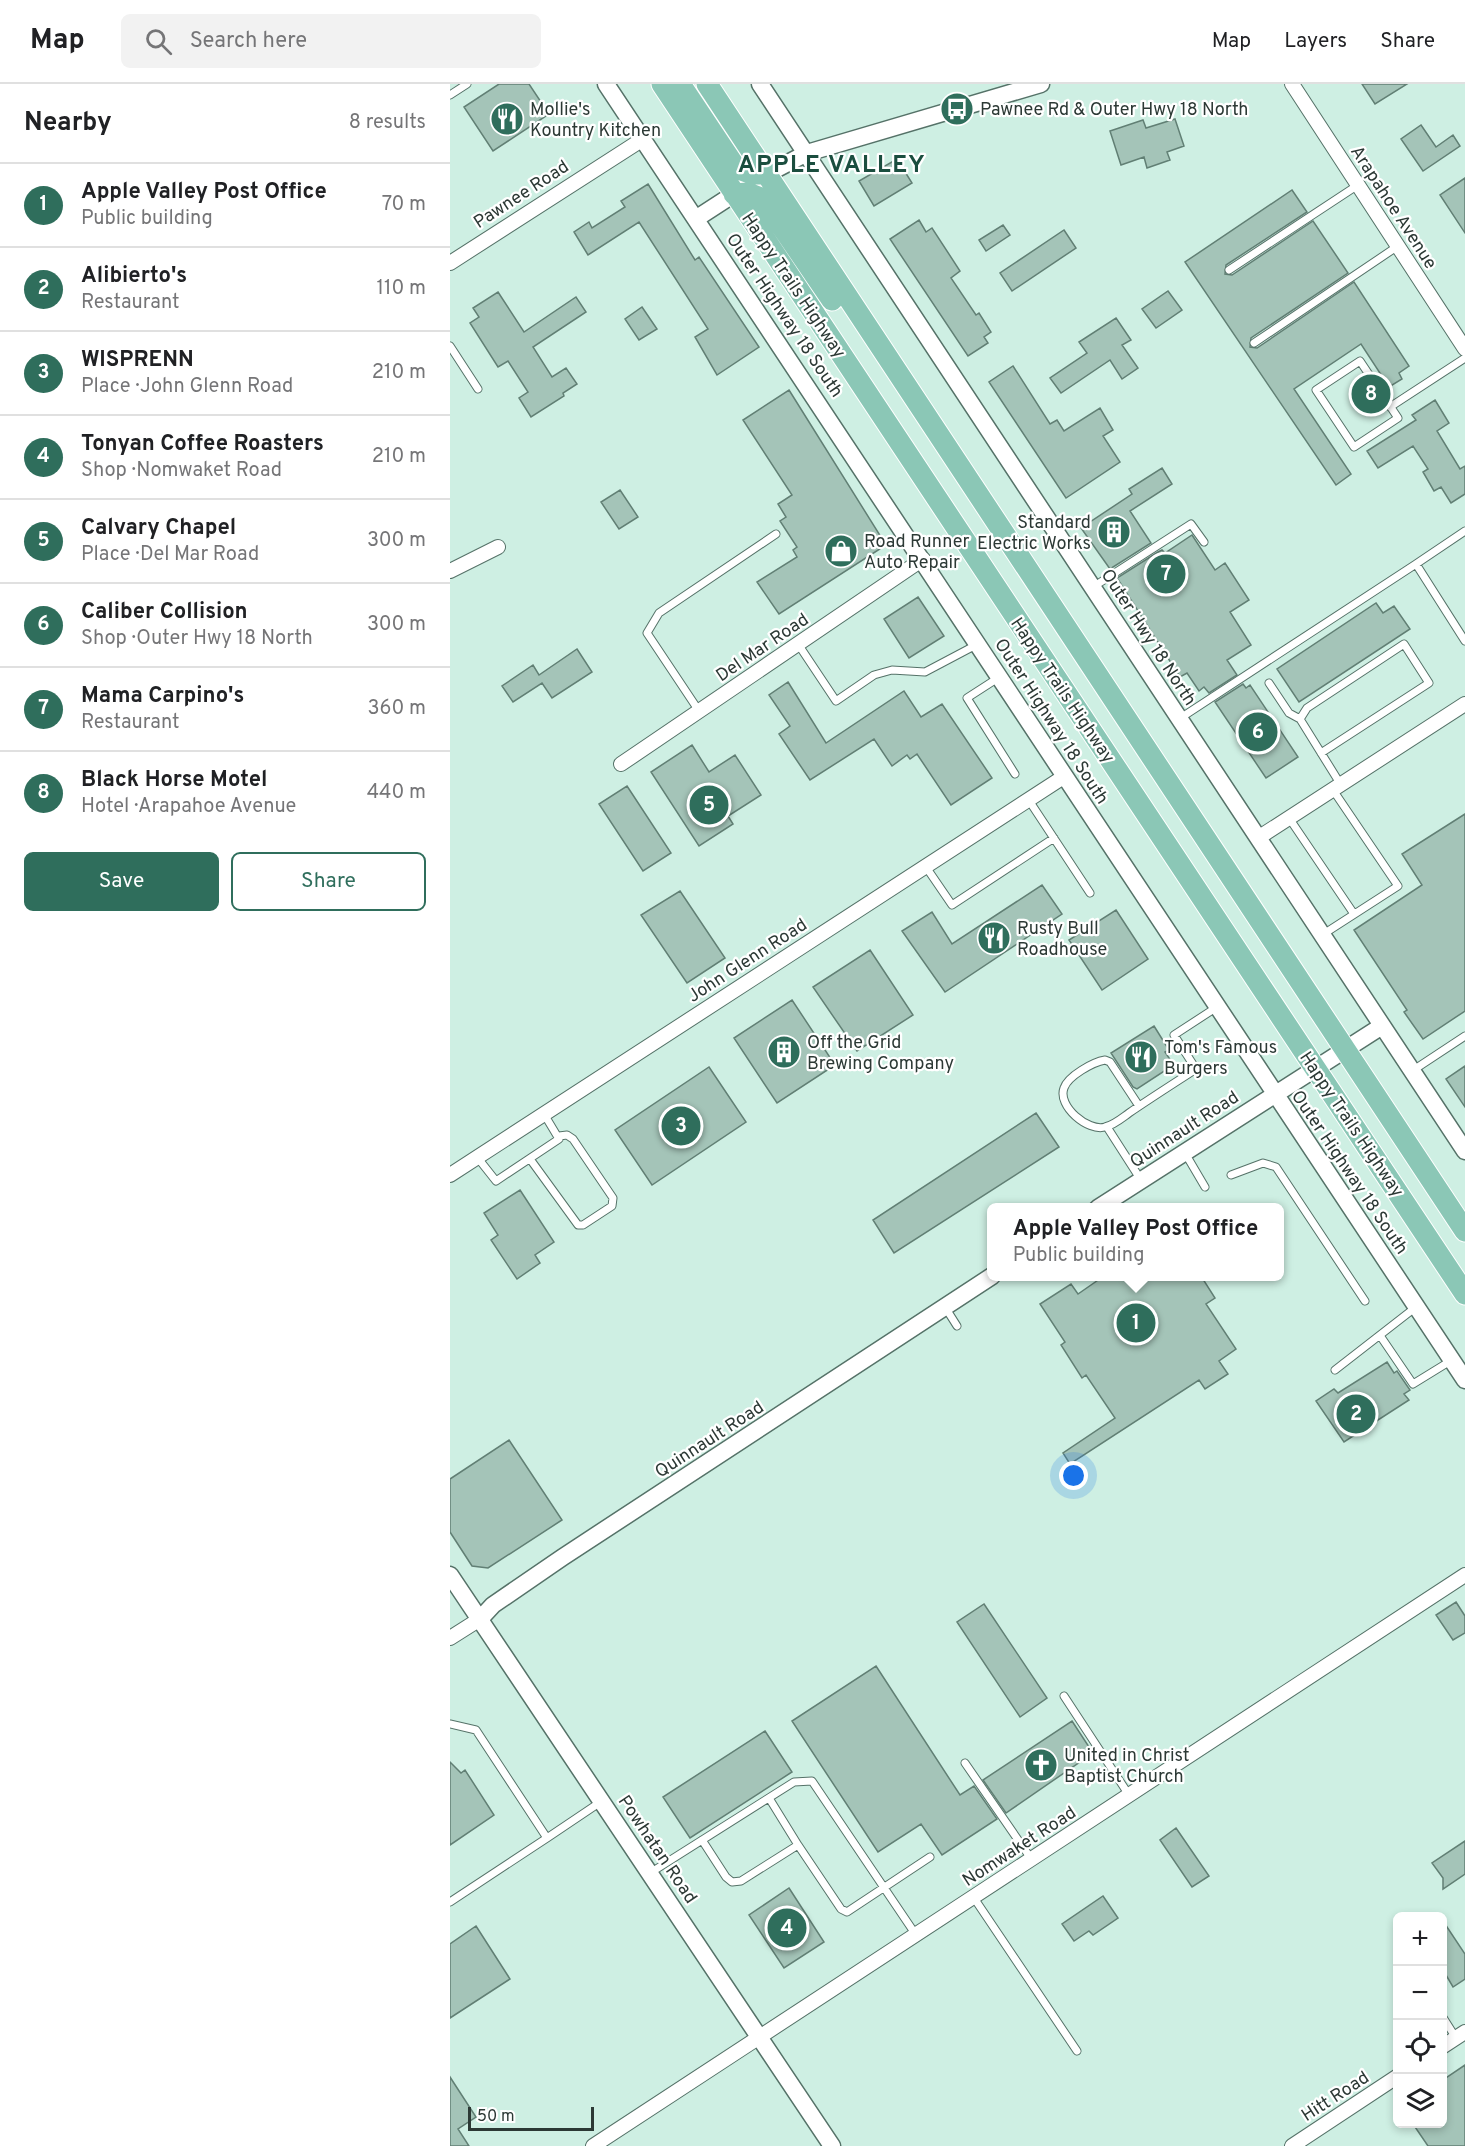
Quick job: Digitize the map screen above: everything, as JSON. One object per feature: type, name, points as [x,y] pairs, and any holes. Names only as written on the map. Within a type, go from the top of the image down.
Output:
[{"type":"main road","name":"Happy Trails Highway","points":[[662,84],[1465,1294]]},
{"type":"main road","points":[[680,84],[736,168],[752,174],[767,174]]},
{"type":"main road","name":"Happy Trails Highway","points":[[707,84],[1465,1231]]},
{"type":"main road","points":[[734,194],[748,193],[763,199],[849,325],[875,341]]},
{"type":"street","name":"Outer Highway 18 South","points":[[606,84],[923,559],[1465,1380]]},
{"type":"street","name":"Outer Hwy 18 North","points":[[760,84],[1464,1147]]},
{"type":"street","points":[[767,174],[807,153],[1041,84]]},
{"type":"street","name":"Arapahoe Avenue","points":[[1292,84],[1465,349]]},
{"type":"street","name":"Pawnee Road","points":[[450,263],[643,139]]},
{"type":"street","points":[[697,219],[734,194]]},
{"type":"street","points":[[450,571],[498,547]]},
{"type":"street","name":"Del Mar Road","points":[[621,764],[923,559]]},
{"type":"street","points":[[1258,838],[1465,704]]},
{"type":"street","name":"John Glenn Road","points":[[450,1175],[1065,776]]},
{"type":"street","name":"Quinnault Road","points":[[1106,1203],[1382,1026]]},
{"type":"street","name":"Quinnault Road","points":[[450,1638],[480,1619],[493,1605],[554,1563],[987,1279]]},
{"type":"street","name":"Powhatan Road","points":[[450,1575],[832,2146]]},
{"type":"street","name":"Nomwaket Road","points":[[592,2146],[1465,1575]]},
{"type":"street","points":[[1447,2044],[1461,2035]]},
{"type":"street","name":"Hitt Road","points":[[1292,2146],[1393,2079]]},
{"type":"lane","points":[[450,95],[467,84]]},
{"type":"lane","points":[[1229,270],[1358,185]]},
{"type":"lane","points":[[1254,343],[1398,246]]},
{"type":"lane","points":[[450,346],[478,389]]},
{"type":"lane","points":[[1390,407],[1465,358]]},
{"type":"lane","points":[[1360,361],[1390,407],[1398,418],[1354,447],[1316,390],[1360,361]]},
{"type":"lane","points":[[1093,588],[1191,524],[1204,543]]},
{"type":"lane","points":[[1179,719],[1465,531]]},
{"type":"lane","points":[[699,711],[647,633],[659,613],[776,534]]},
{"type":"lane","points":[[1416,564],[1465,641]]},
{"type":"lane","points":[[798,644],[836,701],[874,675],[892,670],[925,672],[978,644]]},
{"type":"lane","points":[[1300,719],[1307,708],[1404,644],[1429,683],[1321,753]]},
{"type":"lane","points":[[1000,676],[967,698],[1015,774]]},
{"type":"lane","points":[[1269,684],[1289,713],[1300,719],[1321,753],[1337,787],[1398,886],[1322,935]]},
{"type":"lane","points":[[1028,799],[1090,894]]},
{"type":"lane","points":[[1289,818],[1354,914]]},
{"type":"lane","points":[[925,866],[952,905],[1054,838]]},
{"type":"lane","points":[[1139,1106],[1110,1062],[1098,1061],[1069,1081],[1064,1088],[1063,1096],[1076,1118],[1093,1128],[1107,1127],[1196,1069],[1174,1035],[1217,1007]]},
{"type":"lane","points":[[1412,1071],[1465,1036]]},
{"type":"lane","points":[[544,1114],[559,1137]]},
{"type":"lane","points":[[1107,1127],[1141,1180]]},
{"type":"lane","points":[[530,1159],[575,1224],[583,1225],[612,1206],[613,1198],[573,1139],[567,1135],[559,1137]]},
{"type":"lane","points":[[477,1157],[496,1181],[557,1142],[559,1137]]},
{"type":"lane","points":[[1185,1152],[1205,1187]]},
{"type":"lane","points":[[1231,1175],[1263,1163],[1276,1167],[1365,1301]]},
{"type":"lane","points":[[945,1307],[957,1326]]},
{"type":"lane","points":[[1335,1370],[1381,1337],[1416,1307]]},
{"type":"lane","points":[[1381,1337],[1413,1384],[1452,1360]]},
{"type":"lane","points":[[1064,1696],[1129,1795]]},
{"type":"lane","points":[[450,1724],[476,1730],[547,1838]]},
{"type":"lane","points":[[965,1763],[1032,1860]]},
{"type":"lane","points":[[650,1873],[794,1782],[812,1780],[916,1935]]},
{"type":"lane","points":[[768,1798],[844,1911],[850,1911],[930,1857]]},
{"type":"lane","points":[[450,1902],[602,1801]]},
{"type":"lane","points":[[702,1840],[726,1877],[736,1882],[798,1845]]},
{"type":"lane","points":[[974,1898],[1077,2051]]},
{"type":"lane","points":[[1447,2020],[1461,2035]]},
{"type":"building","name":"Mollie's Kountry Kitchen","points":[[499,84],[529,84],[549,114],[493,151],[464,107]]},
{"type":"building","points":[[1362,84],[1407,84],[1375,104]]},
{"type":"building","points":[[1175,119],[1184,146],[1167,152],[1170,160],[1147,168],[1144,157],[1121,165],[1110,131],[1143,120],[1146,128]]},
{"type":"building","points":[[1421,125],[1436,147],[1453,135],[1460,146],[1423,171],[1401,139]]},
{"type":"building","points":[[897,159],[912,183],[874,206],[859,181]]},
{"type":"building","points":[[1465,178],[1465,233],[1440,195]]},
{"type":"building","points":[[648,184],[695,260],[699,257],[759,347],[717,375],[695,337],[708,329],[639,222],[588,255],[574,232],[589,222],[592,228],[625,207],[621,201]]},
{"type":"building","points":[[1292,190],[1307,212],[1226,265],[1225,274],[1232,275],[1313,221],[1348,273],[1251,338],[1250,347],[1257,348],[1354,282],[1409,366],[1399,373],[1402,379],[1389,387],[1361,344],[1294,389],[1351,474],[1336,485],[1185,262]]},
{"type":"building","points":[[919,220],[926,232],[932,228],[960,271],[951,278],[976,315],[979,313],[991,332],[984,337],[988,343],[968,356],[890,239]]},
{"type":"building","points":[[1003,225],[1010,235],[986,251],[979,240]]},
{"type":"building","points":[[1064,230],[1076,248],[1012,291],[1000,273]]},
{"type":"building","points":[[1168,291],[1182,310],[1156,328],[1142,309]]},
{"type":"building","points":[[498,292],[524,332],[576,297],[586,312],[533,347],[552,377],[566,368],[577,384],[563,393],[564,396],[531,417],[519,398],[528,392],[508,361],[498,367],[470,323],[479,317],[473,308]]},
{"type":"building","points":[[642,307],[657,329],[639,340],[625,319]]},
{"type":"building","points":[[1116,318],[1131,340],[1122,345],[1138,368],[1122,379],[1110,360],[1061,393],[1050,378],[1087,353],[1079,342]]},
{"type":"building","points":[[1013,366],[1050,424],[1057,420],[1064,431],[1100,408],[1113,430],[1103,436],[1120,462],[1066,498],[989,382]]},
{"type":"building","points":[[789,390],[886,545],[779,614],[757,582],[797,557],[793,550],[797,547],[780,521],[786,517],[778,504],[792,495],[743,420]]},
{"type":"building","points":[[1435,400],[1449,423],[1437,431],[1460,469],[1465,466],[1465,494],[1451,503],[1441,487],[1434,491],[1423,472],[1428,469],[1413,446],[1378,468],[1367,451],[1416,420],[1412,415]]},
{"type":"building","points":[[1162,468],[1172,484],[1130,511],[1151,543],[1110,569],[1081,528],[1132,494],[1129,489]]},
{"type":"building","points":[[620,490],[638,517],[619,529],[601,502]]},
{"type":"building","points":[[1192,535],[1215,570],[1225,563],[1249,600],[1230,612],[1251,645],[1227,660],[1237,675],[1209,693],[1204,687],[1199,691],[1187,673],[1180,677],[1117,578],[1158,552],[1162,550],[1165,553]]},
{"type":"building","points":[[918,597],[944,636],[909,658],[884,619]]},
{"type":"building","points":[[1376,603],[1383,613],[1394,606],[1410,629],[1299,702],[1277,669]]},
{"type":"building","points":[[577,649],[592,672],[552,698],[542,683],[513,702],[502,686],[533,665],[539,675]]},
{"type":"building","points":[[788,682],[826,743],[904,691],[921,717],[942,704],[992,778],[951,805],[917,754],[910,759],[907,755],[892,766],[874,739],[810,780],[779,734],[790,726],[769,695]]},
{"type":"building","points":[[1243,684],[1246,688],[1250,685],[1298,757],[1266,778],[1215,702]]},
{"type":"building","points":[[692,745],[709,772],[735,755],[761,795],[728,816],[733,824],[699,846],[651,772]]},
{"type":"building","points":[[627,786],[671,853],[643,871],[599,804]]},
{"type":"building","points":[[1465,814],[1465,1011],[1423,1039],[1404,1012],[1407,1010],[1354,930],[1422,885],[1402,854]]},
{"type":"building","name":"Rusty Bull Roadhouse","points":[[1042,885],[1062,914],[945,992],[902,931],[932,912],[952,944]]},
{"type":"building","points":[[680,891],[725,958],[687,983],[641,915]]},
{"type":"building","points":[[1116,910],[1148,959],[1102,990],[1069,940]]},
{"type":"building","points":[[870,950],[913,1015],[857,1051],[813,987]]},
{"type":"building","name":"Off the Grid Brewing Company","points":[[792,1000],[835,1065],[777,1103],[734,1038]]},
{"type":"building","name":"Tom's Famous Burgers","points":[[1154,1026],[1169,1050],[1165,1052],[1171,1061],[1169,1068],[1137,1089],[1133,1087],[1111,1053]]},
{"type":"building","points":[[1465,1066],[1465,1107],[1446,1079]]},
{"type":"building","points":[[709,1067],[746,1122],[652,1185],[615,1130]]},
{"type":"building","points":[[1036,1113],[1059,1147],[894,1253],[873,1220]]},
{"type":"building","points":[[520,1190],[554,1242],[535,1255],[540,1263],[517,1279],[491,1240],[498,1235],[484,1213]]},
{"type":"building","points":[[1097,1281],[1204,1281],[1215,1298],[1206,1304],[1236,1349],[1219,1361],[1228,1374],[1205,1389],[1199,1380],[1070,1464],[1063,1453],[1115,1418],[1086,1375],[1082,1378],[1061,1345],[1065,1342],[1040,1304],[1071,1284],[1078,1294]]},
{"type":"building","points":[[1387,1362],[1394,1373],[1397,1371],[1410,1390],[1404,1394],[1409,1400],[1344,1442],[1316,1401],[1334,1389],[1338,1393]]},
{"type":"building","points":[[509,1440],[562,1520],[488,1568],[472,1566],[450,1532],[450,1479]]},
{"type":"building","points":[[1456,1602],[1465,1616],[1465,1633],[1453,1640],[1436,1615]]},
{"type":"building","points":[[984,1604],[1047,1698],[1020,1717],[957,1622]]},
{"type":"building","points":[[876,1666],[960,1795],[974,1786],[997,1819],[942,1855],[921,1824],[878,1852],[792,1721]]},
{"type":"building","name":"United in Christ Baptist Church","points":[[1072,1721],[1093,1753],[1006,1813],[983,1780]]},
{"type":"building","points":[[765,1731],[792,1772],[690,1838],[663,1797]]},
{"type":"building","points":[[450,1762],[461,1773],[465,1770],[494,1815],[450,1845]]},
{"type":"building","points":[[1176,1828],[1209,1876],[1192,1887],[1160,1840]]},
{"type":"building","points":[[1465,1841],[1465,1874],[1443,1889],[1443,1878],[1432,1863]]},
{"type":"building","points":[[789,1888],[824,1942],[784,1968],[749,1915]]},
{"type":"building","points":[[1103,1896],[1118,1918],[1093,1935],[1089,1931],[1074,1941],[1062,1924]]},
{"type":"building","points":[[476,1926],[510,1979],[450,2018],[450,1944]]},
{"type":"building","points":[[1447,1927],[1465,1954],[1465,1979],[1453,1987],[1447,1977]]},
{"type":"building","points":[[1465,2065],[1465,2146],[1428,2146],[1416,2128],[1447,2128],[1447,2077]]},
{"type":"building","points":[[450,2077],[476,2117],[458,2129],[469,2146],[450,2146]]},
{"type":"place","name":"Pawnee Rd & Outer Hwy 18 North","points":[[957,109]]},
{"type":"place","name":"Mollie's Kountry Kitchen","points":[[507,119]]},
{"type":"place","name":"Black Horse Motel","points":[[1371,394]]},
{"type":"place","name":"Standard Electric Works","points":[[1114,532]]},
{"type":"place","name":"Road Runner Auto Repair","points":[[841,551]]},
{"type":"place","name":"Mama Carpino's","points":[[1166,574]]},
{"type":"place","name":"Caliber Collision","points":[[1258,732]]},
{"type":"place","name":"Calvary Chapel","points":[[709,805]]},
{"type":"place","name":"Rusty Bull Roadhouse","points":[[994,938]]},
{"type":"place","name":"Off the Grid Brewing Company","points":[[784,1052]]},
{"type":"place","name":"Tom's Famous Burgers","points":[[1141,1057]]},
{"type":"place","name":"WISPRENN","points":[[681,1126]]},
{"type":"place","name":"Apple Valley Post Office","points":[[1136,1323]]},
{"type":"place","name":"Alibierto's","points":[[1356,1414]]},
{"type":"place","name":"United in Christ Baptist Church","points":[[1041,1765]]},
{"type":"place","name":"Tonyan Coffee Roasters","points":[[787,1928]]},
{"type":"district","name":"APPLE VALLEY","points":[[832,164]]}]
